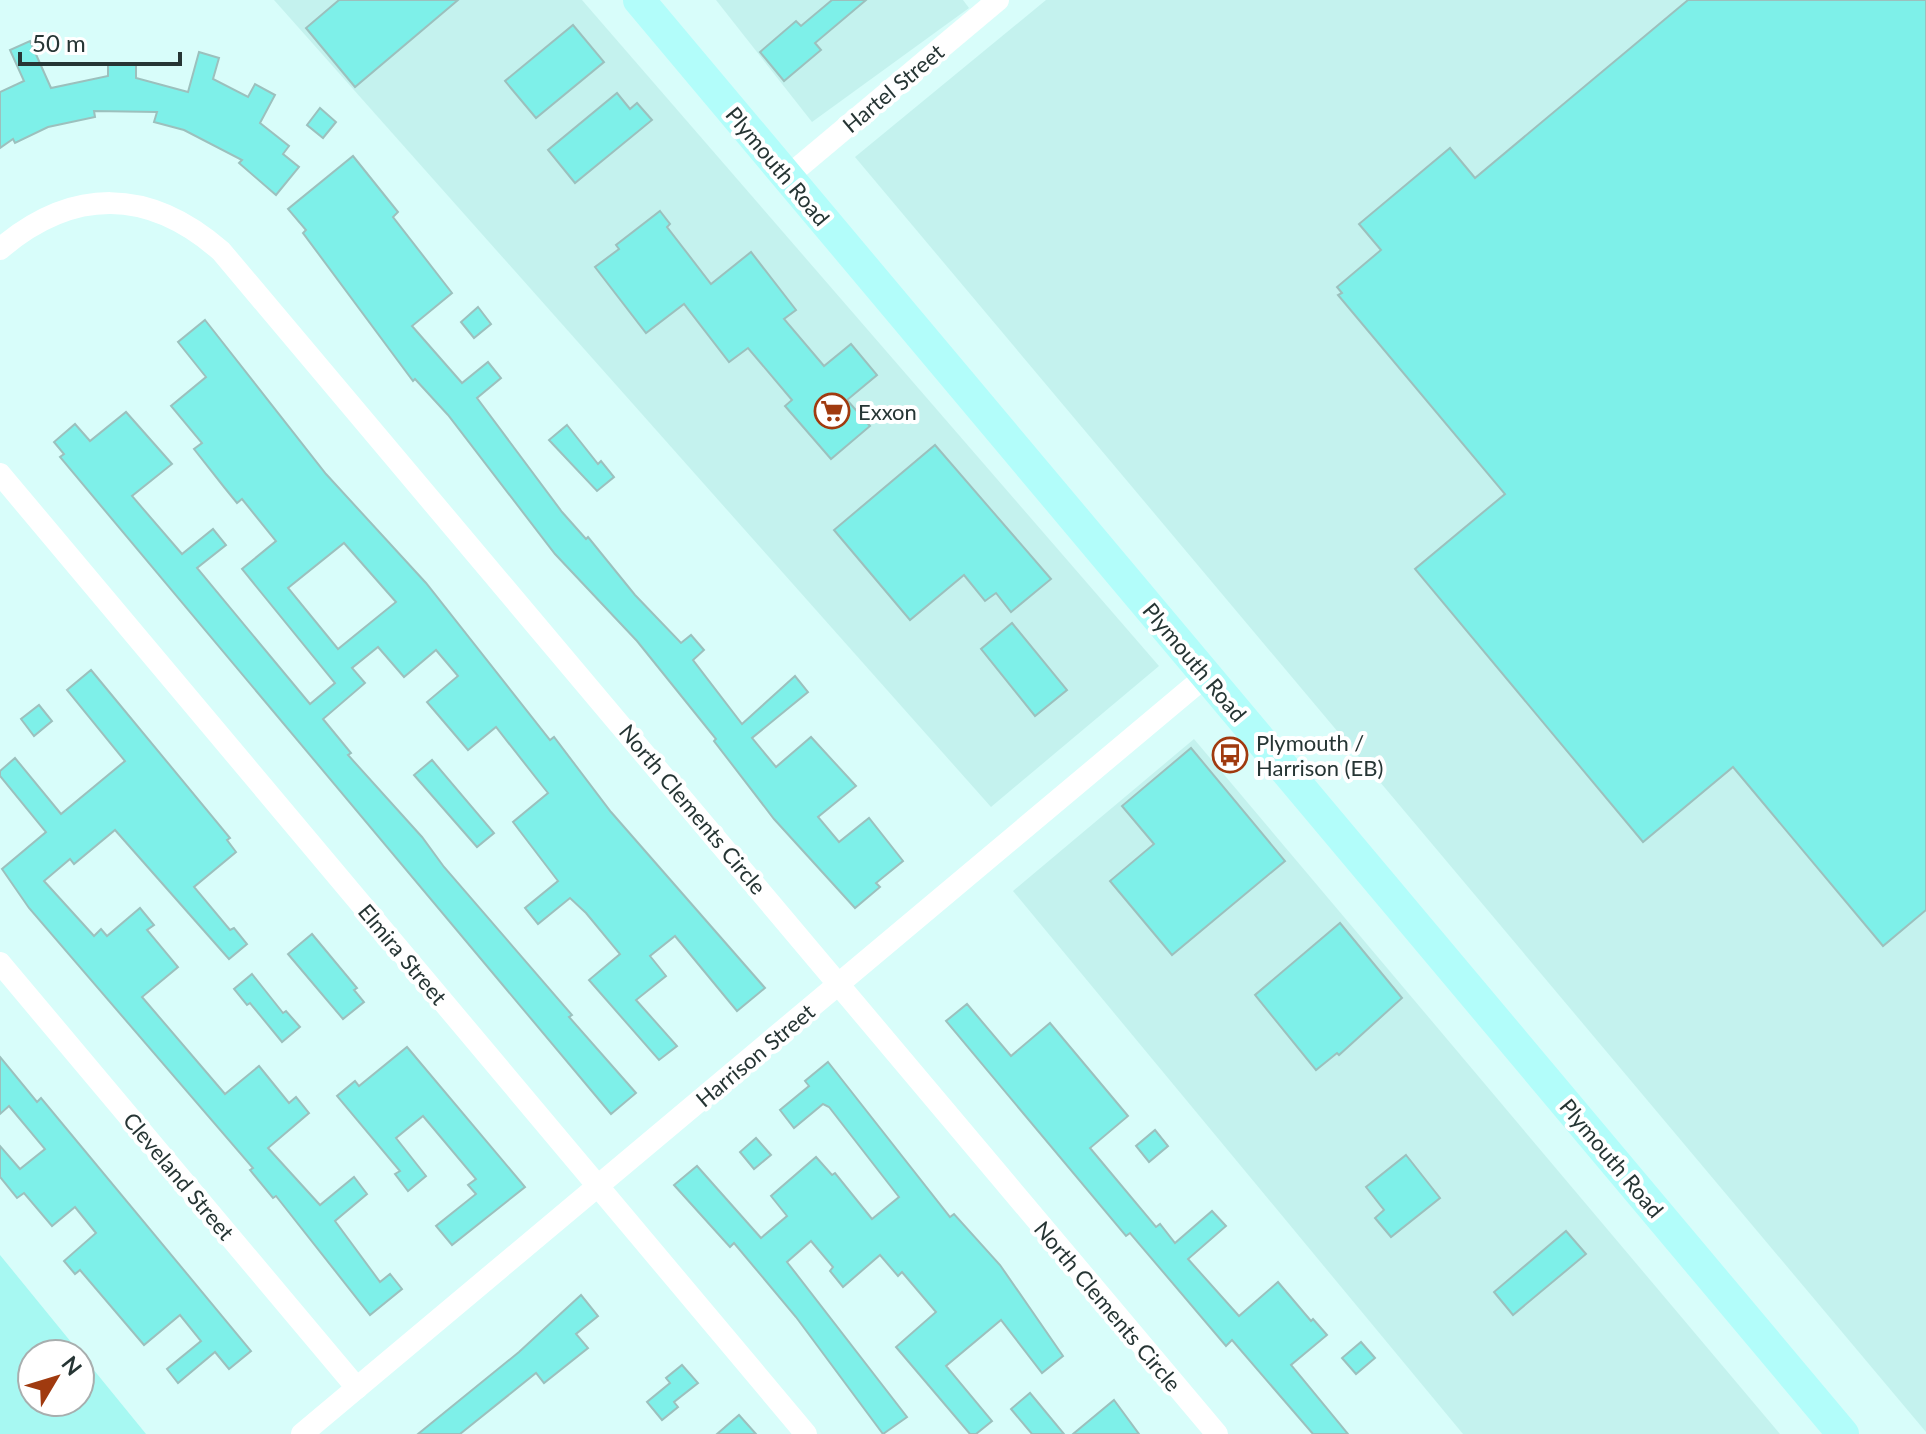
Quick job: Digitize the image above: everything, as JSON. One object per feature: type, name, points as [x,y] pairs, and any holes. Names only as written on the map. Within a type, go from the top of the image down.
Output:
[{"type":"main road","name":"Plymouth Road","points":[[639,0],[1843,1434]]},
{"type":"street","name":"Hartel Street","points":[[787,177],[998,0]]},
{"type":"street","name":"North Clements Circle","points":[[0,249],[36,222],[60,211],[111,203],[148,208],[188,225],[221,251],[1217,1434]]},
{"type":"street","name":"Elmira Street","points":[[0,474],[806,1434]]},
{"type":"street","name":"Harrison Street","points":[[302,1434],[1207,675]]},
{"type":"street","name":"Cleveland Street","points":[[0,963],[357,1388]]},
{"type":"shaded area","points":[[274,0],[582,0],[1159,666],[991,807]]},
{"type":"shaded area","points":[[716,0],[963,0],[969,8],[812,122]]},
{"type":"shaded area","points":[[1046,0],[1926,0],[1926,1432],[855,157]]},
{"type":"shaded area","points":[[1194,739],[1780,1434],[1463,1434],[1013,891]]},
{"type":"shaded area","points":[[0,1255],[68,1338],[16,1338],[16,1418],[96,1418],[96,1373],[146,1434],[0,1434]]},
{"type":"building","points":[[339,0],[458,0],[355,87],[306,28]]},
{"type":"building","points":[[832,0],[866,0],[815,43],[821,50],[784,81],[760,52],[796,21],[801,26]]},
{"type":"building","points":[[1688,0],[1926,0],[1926,910],[1883,946],[1733,767],[1643,842],[1415,569],[1505,494],[1338,295],[1342,293],[1337,287],[1381,250],[1359,224],[1450,148],[1475,178]]},
{"type":"building","points":[[573,25],[604,62],[536,118],[505,81]]},
{"type":"building","points":[[30,41],[51,88],[108,76],[108,64],[136,65],[136,78],[188,92],[199,52],[219,58],[213,79],[248,97],[255,84],[275,95],[260,123],[289,146],[283,154],[299,167],[276,195],[239,163],[242,160],[184,130],[154,122],[157,112],[94,111],[95,117],[48,127],[15,143],[13,139],[0,148],[0,92],[24,81],[10,50]]},
{"type":"building","points":[[617,93],[630,109],[637,103],[652,120],[575,183],[548,150]]},
{"type":"building","points":[[320,108],[336,122],[323,138],[307,125]]},
{"type":"building","points":[[353,156],[398,212],[393,217],[452,293],[412,326],[462,383],[488,362],[501,378],[477,398],[562,512],[586,539],[588,537],[635,595],[681,643],[691,635],[704,650],[693,660],[742,724],[795,676],[808,692],[752,738],[776,767],[811,737],[856,786],[818,817],[839,842],[869,818],[903,861],[876,883],[880,887],[855,908],[774,819],[714,741],[716,739],[637,641],[555,554],[448,415],[415,379],[413,381],[303,233],[306,230],[288,209]]},
{"type":"building","points":[[660,211],[670,224],[667,227],[711,284],[751,252],[796,310],[784,319],[824,366],[851,344],[877,375],[847,400],[870,426],[831,459],[785,406],[792,400],[748,348],[729,362],[684,304],[646,333],[595,267],[619,249],[616,245]]},
{"type":"building","points":[[478,307],[491,324],[474,338],[461,322]]},
{"type":"building","points":[[205,320],[326,474],[426,583],[550,740],[554,737],[611,812],[765,988],[737,1011],[675,936],[650,956],[666,976],[636,1000],[677,1046],[659,1060],[589,980],[620,954],[586,913],[570,898],[538,924],[525,908],[558,881],[513,822],[548,793],[496,727],[468,750],[427,702],[458,676],[436,650],[404,677],[378,647],[352,668],[365,683],[323,719],[351,753],[348,755],[422,837],[444,867],[572,1015],[569,1017],[636,1093],[611,1114],[60,457],[64,454],[54,442],[75,424],[90,441],[126,412],[172,464],[132,496],[182,554],[213,529],[226,545],[197,568],[310,704],[335,683],[242,569],[276,541],[242,499],[237,503],[194,449],[202,443],[171,406],[206,377],[178,342]],"holes":[[[344,543],[396,602],[338,649],[288,588]]]},
{"type":"building","points":[[567,425],[598,464],[601,461],[614,477],[597,491],[549,440]]},
{"type":"building","points":[[935,445],[1051,579],[1011,612],[996,593],[985,601],[964,575],[910,620],[834,530]]},
{"type":"building","points":[[1012,623],[1067,690],[1035,716],[981,649]]},
{"type":"building","points":[[91,670],[230,838],[227,840],[236,852],[194,887],[230,930],[234,928],[247,944],[229,959],[115,830],[74,864],[70,859],[44,881],[94,936],[101,929],[107,936],[140,908],[154,925],[147,930],[178,967],[142,997],[225,1094],[259,1066],[289,1103],[296,1097],[309,1113],[268,1148],[320,1205],[354,1177],[367,1194],[335,1221],[380,1282],[390,1274],[402,1289],[370,1315],[276,1196],[273,1198],[250,1170],[253,1168],[29,908],[2,869],[46,832],[0,776],[0,771],[15,758],[61,814],[125,761],[67,690]]},
{"type":"building","points":[[39,705],[52,721],[34,736],[21,719]]},
{"type":"building","points":[[1191,748],[1285,861],[1172,955],[1110,881],[1154,844],[1122,806]]},
{"type":"building","points":[[432,760],[494,833],[477,847],[414,775]]},
{"type":"building","points":[[1340,923],[1402,998],[1339,1055],[1337,1053],[1316,1070],[1255,995]]},
{"type":"building","points":[[312,934],[357,988],[354,990],[364,1002],[343,1019],[288,954]]},
{"type":"building","points":[[252,974],[283,1013],[286,1011],[300,1027],[282,1042],[250,1003],[247,1005],[234,989]]},
{"type":"building","points":[[967,1004],[1011,1056],[1050,1023],[1128,1116],[1090,1148],[1156,1227],[1160,1224],[1175,1243],[1212,1211],[1226,1226],[1188,1259],[1239,1316],[1278,1282],[1311,1321],[1313,1319],[1327,1335],[1291,1365],[1348,1434],[1313,1434],[1232,1340],[1226,1346],[1130,1233],[1126,1236],[946,1021]]},
{"type":"building","points":[[407,1047],[525,1187],[452,1245],[436,1226],[476,1194],[468,1185],[476,1179],[423,1116],[396,1138],[426,1176],[408,1191],[395,1174],[400,1171],[337,1096],[355,1081],[359,1086]]},
{"type":"building","points":[[0,1057],[37,1102],[41,1098],[251,1351],[229,1369],[215,1352],[178,1383],[167,1369],[201,1341],[180,1315],[144,1345],[80,1270],[75,1274],[64,1261],[96,1233],[75,1207],[52,1226],[24,1193],[17,1198],[0,1177],[0,1146],[20,1169],[45,1149],[9,1106],[0,1114]]},
{"type":"building","points":[[828,1062],[950,1217],[954,1214],[1000,1265],[1063,1356],[1042,1373],[1001,1320],[946,1366],[992,1421],[976,1434],[970,1434],[896,1347],[936,1312],[902,1272],[898,1276],[880,1255],[843,1287],[830,1271],[833,1267],[811,1241],[787,1262],[907,1417],[883,1434],[796,1317],[734,1243],[730,1247],[674,1185],[697,1166],[761,1238],[787,1216],[771,1196],[816,1157],[832,1175],[835,1173],[872,1219],[899,1197],[829,1107],[823,1104],[794,1128],[780,1110],[809,1086],[805,1081]]},
{"type":"building","points":[[1155,1130],[1168,1146],[1149,1162],[1136,1146]]},
{"type":"building","points":[[756,1138],[771,1155],[754,1169],[740,1152]]},
{"type":"building","points":[[1406,1155],[1440,1198],[1391,1237],[1375,1218],[1384,1210],[1366,1187]]},
{"type":"building","points":[[1566,1231],[1586,1254],[1513,1315],[1494,1292]]},
{"type":"building","points":[[581,1295],[598,1316],[576,1334],[588,1348],[544,1383],[536,1373],[460,1434],[418,1434],[519,1352]]},
{"type":"building","points":[[1361,1342],[1375,1358],[1356,1374],[1342,1358]]},
{"type":"building","points":[[682,1365],[698,1383],[674,1402],[678,1407],[662,1420],[647,1402],[670,1383],[666,1378]]},
{"type":"building","points":[[1030,1393],[1064,1434],[1032,1434],[1011,1409]]},
{"type":"building","points":[[1114,1400],[1139,1434],[1073,1434]]},
{"type":"building","points":[[739,1415],[756,1434],[717,1434]]},
{"type":"place","name":"Exxon","points":[[832,411]]},
{"type":"place","name":"Plymouth / Harrison (EB)","points":[[1230,755]]}]
